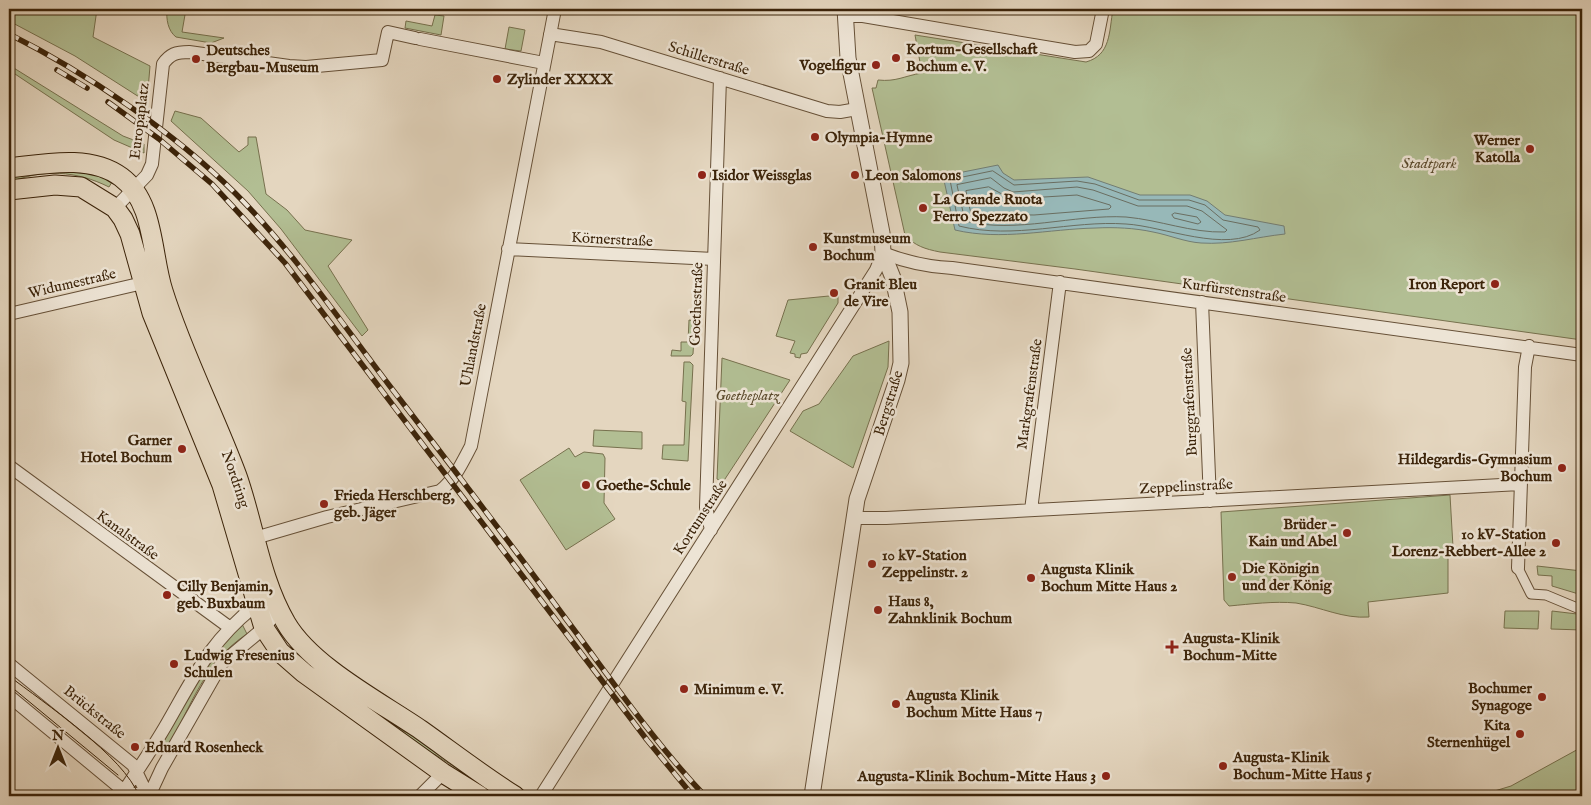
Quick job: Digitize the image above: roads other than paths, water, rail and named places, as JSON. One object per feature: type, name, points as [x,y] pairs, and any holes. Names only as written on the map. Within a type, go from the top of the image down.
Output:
[{"type":"main road","name":"Nordring","points":[[9,168],[53,163],[88,164],[120,176],[133,189],[141,201],[146,215],[160,279],[175,326],[238,478],[268,583],[279,609],[296,638],[333,670],[515,796]]},
{"type":"main road","name":"Nordring","points":[[9,190],[55,185],[81,188],[115,208],[130,234],[152,313],[222,485],[264,628],[280,652],[304,673],[443,773],[480,796]]},
{"type":"street","name":"Uhlandstraße","points":[[255,538],[327,517],[440,491],[451,482],[471,446],[555,9]]},
{"type":"street","points":[[845,12],[1082,52],[1089,51],[1096,44],[1103,9]]},
{"type":"street","name":"Bergstraße","points":[[812,796],[853,518],[857,499],[901,363],[900,312],[893,278],[883,253],[882,233],[848,58],[845,12]]},
{"type":"street","name":"Europaplatz","points":[[115,208],[148,174],[152,164],[163,64],[168,57],[178,52],[189,52],[268,65],[306,67],[382,60],[388,32],[544,63]]},
{"type":"street","name":"Schillerstraße","points":[[550,34],[601,42],[827,111],[840,112],[857,109]]},
{"type":"street","name":"Goethestraße","points":[[711,530],[706,507],[720,78]]},
{"type":"street","name":"Körnerstraße","points":[[508,249],[714,259]]},
{"type":"street","name":"Kurfürstenstraße","points":[[883,253],[906,262],[930,267],[1060,282],[1529,346],[1582,355]]},
{"type":"street","name":"Kortumstraße","points":[[541,796],[876,270],[883,253]]},
{"type":"street","name":"Markgrafenstraße","points":[[1031,510],[1060,282]]},
{"type":"street","name":"Widumestraße","points":[[9,314],[143,283]]},
{"type":"street","name":"Burggrafenstraße","points":[[1202,302],[1210,501]]},
{"type":"street","points":[[1529,346],[1525,367],[1518,568],[1531,594],[1546,594],[1582,610]]},
{"type":"street","name":"Kanalstraße","points":[[9,466],[229,628]]},
{"type":"street","name":"Zeppelinstraße","points":[[853,518],[886,518],[1520,484]]},
{"type":"street","points":[[126,794],[198,667],[229,628],[256,605],[279,609],[264,628],[222,663],[162,768],[149,796]]},
{"type":"street","name":"Brückstraße","points":[[9,664],[122,754],[138,772],[149,796]]},
{"type":"street","points":[[9,696],[126,794],[144,796]]},
{"type":"street","points":[[420,796],[443,773]]},
{"type":"water","points":[[998,165],[1003,173],[1014,180],[1088,177],[1140,195],[1190,195],[1207,201],[1225,215],[1284,226],[1285,234],[1233,242],[1212,243],[1183,240],[1153,232],[1124,228],[1078,229],[1025,234],[990,234],[955,230],[943,176]]},
{"type":"tram line","points":[[9,676],[62,715],[101,748],[131,780],[139,796]]},
{"type":"tram line","points":[[9,685],[118,775]]},
{"type":"railway","points":[[9,34],[68,66],[157,126],[211,170],[256,215],[296,262],[650,732],[705,796]]},
{"type":"railway","points":[[57,70],[87,88]]},
{"type":"railway","points":[[108,102],[159,139],[212,184],[285,263],[647,740],[693,796]]},
{"type":"place","name":"Kortum-Gesellschaft Bochum e. V.","points":[[896,58]]},
{"type":"place","name":"Deutsches Bergbau-Museum","points":[[196,59]]},
{"type":"place","name":"Vogelfigur","points":[[876,65]]},
{"type":"place","name":"Zylinder XXXX","points":[[497,79]]},
{"type":"place","name":"Olympia-Hymne","points":[[815,137]]},
{"type":"place","name":"Werner Katolla","points":[[1530,149]]},
{"type":"place","name":"Isidor Weissglas","points":[[702,175]]},
{"type":"place","name":"Leon Salomons","points":[[855,175]]},
{"type":"place","name":"La Grande Ruota Ferro Spezzato","points":[[923,208]]},
{"type":"place","name":"Kunstmuseum Bochum","points":[[813,247]]},
{"type":"place","name":"Iron Report","points":[[1495,284]]},
{"type":"place","name":"Granit Bleu de Vire","points":[[834,293]]},
{"type":"place","name":"Garner Hotel Bochum","points":[[182,449]]},
{"type":"place","name":"Hildegardis-Gymnasium Bochum","points":[[1562,468]]},
{"type":"place","name":"Goethe-Schule","points":[[586,485]]},
{"type":"place","name":"Frieda Herschberg, geb. Jäger","points":[[324,504]]},
{"type":"place","name":"Brüder - Kain und Abel","points":[[1347,533]]},
{"type":"place","name":"10 kV-Station Lorenz-Rebbert-Allee 2","points":[[1556,543]]},
{"type":"place","name":"10 kV-Station Zeppelinstr. 2","points":[[872,564]]},
{"type":"place","name":"Die Königin und der König","points":[[1232,577]]},
{"type":"place","name":"Augusta Klinik Bochum Mitte Haus 2","points":[[1031,578]]},
{"type":"place","name":"Cilly Benjamin, geb. Buxbaum","points":[[167,595]]},
{"type":"place","name":"Haus 8, Zahnklinik Bochum","points":[[878,610]]},
{"type":"place","name":"Augusta-Klinik Bochum-Mitte","points":[[1172,647]]},
{"type":"place","name":"Ludwig Fresenius Schulen","points":[[174,664]]},
{"type":"place","name":"Minimum e. V.","points":[[684,689]]},
{"type":"place","name":"Bochumer Synagoge","points":[[1542,697]]},
{"type":"place","name":"Augusta Klinik Bochum Mitte Haus 7","points":[[896,704]]},
{"type":"place","name":"Kita Sternenhügel","points":[[1520,734]]},
{"type":"place","name":"Eduard Rosenheck","points":[[135,747]]},
{"type":"place","name":"Augusta-Klinik Bochum-Mitte Haus 5","points":[[1223,766]]},
{"type":"place","name":"Augusta-Klinik Bochum-Mitte Haus 3","points":[[1106,776]]},
{"type":"park label","name":"Stadtpark","points":[[1429,163]]},
{"type":"park label","name":"Goetheplatz","points":[[747,395]]}]
